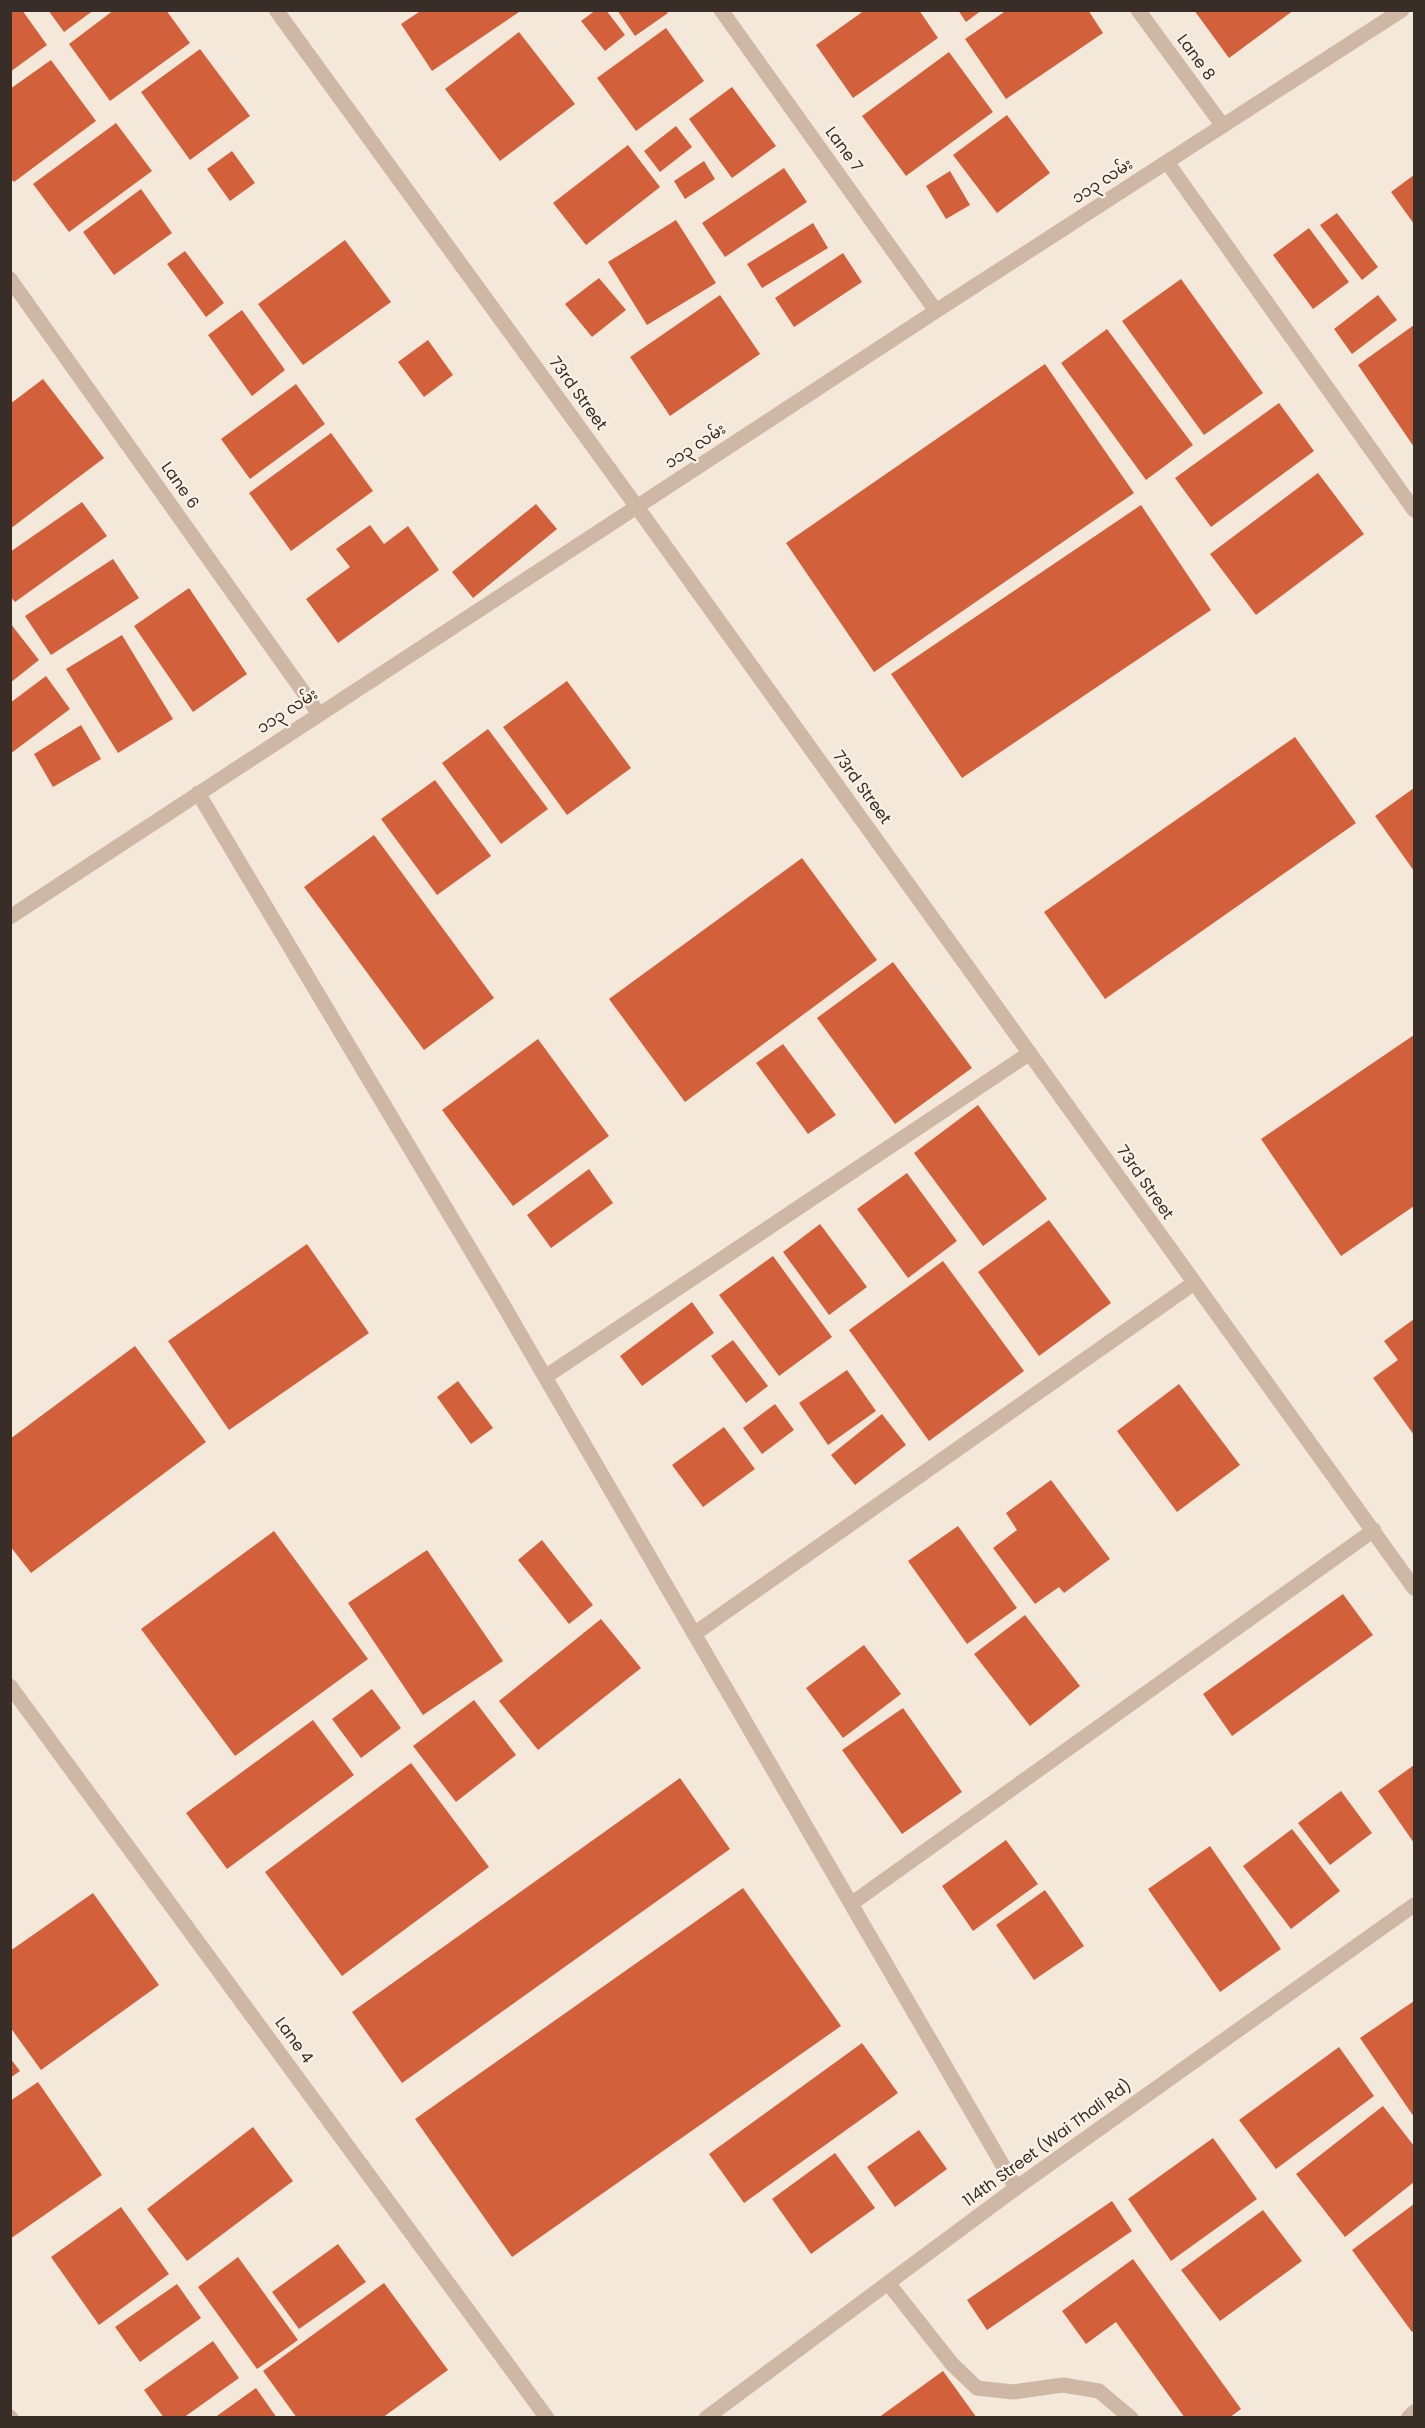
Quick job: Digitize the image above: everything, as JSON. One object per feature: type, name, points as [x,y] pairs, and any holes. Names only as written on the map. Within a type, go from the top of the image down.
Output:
[{"type":"street","name":"73rd Street","points":[[276,10],[637,507],[1414,1588]]},
{"type":"street","name":"Lane 7","points":[[721,10],[936,311]]},
{"type":"street","name":"Lane 8","points":[[1138,10],[1223,126]]},
{"type":"street","name":"၁၁၃ လမ်း","points":[[10,917],[936,311],[1402,10]]},
{"type":"street","points":[[1167,162],[1414,510]]},
{"type":"street","name":"Lane 6","points":[[10,279],[319,714]]},
{"type":"street","points":[[198,793],[545,1377],[1016,2188]]},
{"type":"street","points":[[545,1377],[1030,1053]]},
{"type":"street","points":[[694,1634],[1194,1284]]},
{"type":"street","points":[[851,1904],[1374,1530]]},
{"type":"street","name":"Lane 4","points":[[10,1686],[547,2418]]},
{"type":"street","name":"114th Street (Wai Thali Rd)","points":[[706,2418],[1016,2188],[1414,1905]]},
{"type":"street","points":[[888,2283],[952,2364],[977,2388],[1013,2392],[1063,2385],[1099,2391],[1131,2418]]},
{"type":"street","points":[[1408,2418],[1414,2412]]},
{"type":"building","points":[[10,10],[22,10],[47,45],[10,72]]},
{"type":"building","points":[[48,10],[94,10],[64,32]]},
{"type":"building","points":[[114,10],[166,10],[190,43],[110,101],[69,44]]},
{"type":"building","points":[[422,10],[522,10],[432,71],[401,24]]},
{"type":"building","points":[[596,10],[606,10],[625,35],[605,51],[581,21]]},
{"type":"building","points":[[617,10],[666,10],[668,13],[635,36]]},
{"type":"building","points":[[865,10],[919,10],[938,38],[853,98],[816,45]]},
{"type":"building","points":[[958,10],[982,10],[966,22]]},
{"type":"building","points":[[1007,10],[1088,10],[1103,33],[1006,99],[965,39]]},
{"type":"building","points":[[1194,10],[1294,10],[1229,58]]},
{"type":"building","points":[[666,28],[704,81],[636,131],[597,78]]},
{"type":"building","points":[[519,32],[575,104],[500,161],[445,89]]},
{"type":"building","points":[[200,49],[250,116],[190,160],[141,92]]},
{"type":"building","points":[[949,52],[993,112],[906,176],[862,116]]},
{"type":"building","points":[[51,60],[96,121],[14,182],[10,178],[10,89]]},
{"type":"building","points":[[732,87],[776,146],[732,178],[689,119]]},
{"type":"building","points":[[1007,115],[1050,173],[997,213],[953,155]]},
{"type":"building","points":[[116,123],[152,171],[69,232],[33,184]]},
{"type":"building","points":[[676,126],[692,147],[660,172],[644,151]]},
{"type":"building","points":[[628,145],[660,187],[586,245],[553,203]]},
{"type":"building","points":[[232,151],[255,183],[230,201],[207,169]]},
{"type":"building","points":[[704,161],[715,179],[685,199],[674,181]]},
{"type":"building","points":[[784,168],[807,202],[725,257],[702,223]]},
{"type":"building","points":[[950,171],[970,205],[946,219],[926,186]]},
{"type":"building","points":[[1414,175],[1414,224],[1391,192]]},
{"type":"building","points":[[141,189],[172,233],[114,275],[83,232]]},
{"type":"building","points":[[1337,213],[1378,267],[1362,280],[1320,225]]},
{"type":"building","points":[[676,220],[716,283],[647,325],[608,262]]},
{"type":"building","points":[[813,223],[828,248],[762,288],[747,264]]},
{"type":"building","points":[[1309,228],[1349,282],[1313,309],[1273,255]]},
{"type":"building","points":[[345,240],[391,302],[303,365],[258,304]]},
{"type":"building","points":[[185,251],[224,303],[206,317],[167,264]]},
{"type":"building","points":[[843,253],[862,282],[794,327],[775,298]]},
{"type":"building","points":[[599,278],[626,310],[592,337],[565,304]]},
{"type":"building","points":[[1181,279],[1263,393],[1204,435],[1122,321]]},
{"type":"building","points":[[720,295],[760,354],[670,416],[630,357]]},
{"type":"building","points":[[1378,295],[1397,320],[1352,354],[1334,329]]},
{"type":"building","points":[[242,310],[285,370],[252,396],[208,335]]},
{"type":"building","points":[[1414,325],[1414,447],[1358,365]]},
{"type":"building","points":[[1107,329],[1193,445],[1146,480],[1061,363]]},
{"type":"building","points":[[428,340],[453,375],[424,397],[398,362]]},
{"type":"building","points":[[1045,364],[1134,493],[874,672],[786,543]]},
{"type":"building","points":[[43,379],[104,458],[10,529],[10,404]]},
{"type":"building","points":[[296,384],[325,424],[250,479],[221,439]]},
{"type":"building","points":[[1279,403],[1314,451],[1211,527],[1175,478]]},
{"type":"building","points":[[331,433],[373,491],[291,551],[249,493]]},
{"type":"building","points":[[1318,473],[1364,534],[1256,615],[1210,554]]},
{"type":"building","points":[[82,502],[107,536],[15,602],[10,596],[10,552]]},
{"type":"building","points":[[536,504],[557,529],[473,598],[452,572]]},
{"type":"building","points":[[1141,505],[1211,610],[962,778],[891,674]]},
{"type":"building","points":[[370,525],[384,544],[408,526],[439,570],[338,643],[306,599],[350,567],[336,549]]},
{"type":"building","points":[[113,559],[139,598],[51,655],[25,616]]},
{"type":"building","points":[[189,588],[247,674],[193,712],[134,626]]},
{"type":"building","points":[[10,623],[39,660],[10,683]]},
{"type":"building","points":[[122,635],[173,719],[118,753],[66,669]]},
{"type":"building","points":[[46,676],[70,709],[10,754],[10,703]]},
{"type":"building","points":[[567,681],[631,768],[567,815],[503,727]]},
{"type":"building","points":[[81,725],[101,759],[53,787],[34,754]]},
{"type":"building","points":[[488,729],[548,809],[501,844],[442,763]]},
{"type":"building","points":[[1295,737],[1356,823],[1105,999],[1044,912]]},
{"type":"building","points":[[435,780],[491,856],[437,895],[381,819]]},
{"type":"building","points":[[1414,788],[1414,871],[1375,816]]},
{"type":"building","points":[[374,835],[494,998],[424,1050],[304,887]]},
{"type":"building","points":[[802,858],[877,960],[685,1102],[609,999]]},
{"type":"building","points":[[893,962],[972,1068],[895,1124],[817,1018]]},
{"type":"building","points":[[1414,1035],[1414,1206],[1341,1256],[1261,1139]]},
{"type":"building","points":[[538,1039],[609,1136],[513,1206],[442,1110]]},
{"type":"building","points":[[783,1044],[836,1115],[808,1134],[756,1063]]},
{"type":"building","points":[[978,1105],[1047,1199],[983,1246],[914,1153]]},
{"type":"building","points":[[589,1169],[613,1203],[551,1248],[527,1215]]},
{"type":"building","points":[[907,1173],[957,1241],[908,1278],[857,1209]]},
{"type":"building","points":[[1049,1220],[1111,1303],[1039,1356],[978,1272]]},
{"type":"building","points":[[820,1224],[867,1287],[829,1315],[783,1252]]},
{"type":"building","points":[[307,1244],[369,1333],[229,1430],[168,1341]]},
{"type":"building","points":[[773,1256],[832,1337],[779,1376],[719,1295]]},
{"type":"building","points":[[943,1261],[1024,1371],[929,1441],[849,1330]]},
{"type":"building","points":[[692,1302],[714,1333],[642,1386],[620,1356]]},
{"type":"building","points":[[1414,1319],[1414,1435],[1373,1378],[1398,1360],[1384,1341]]},
{"type":"building","points":[[733,1340],[768,1386],[746,1403],[711,1356]]},
{"type":"building","points":[[135,1346],[206,1442],[31,1573],[10,1546],[10,1439]]},
{"type":"building","points":[[847,1370],[876,1411],[828,1445],[799,1403]]},
{"type":"building","points":[[458,1381],[493,1428],[471,1444],[437,1397]]},
{"type":"building","points":[[1179,1384],[1240,1465],[1177,1512],[1117,1431]]},
{"type":"building","points":[[775,1404],[794,1430],[762,1454],[743,1428]]},
{"type":"building","points":[[882,1414],[906,1445],[855,1485],[831,1455]]},
{"type":"building","points":[[724,1427],[755,1469],[703,1507],[672,1465]]},
{"type":"building","points":[[1051,1480],[1110,1559],[1064,1593],[1059,1587],[1035,1604],[993,1548],[1017,1530],[1006,1513]]},
{"type":"building","points":[[958,1526],[1017,1608],[967,1644],[908,1561]]},
{"type":"building","points":[[274,1531],[368,1659],[235,1756],[141,1629]]},
{"type":"building","points":[[542,1540],[593,1605],[569,1624],[518,1560]]},
{"type":"building","points":[[427,1550],[503,1661],[423,1715],[348,1603]]},
{"type":"building","points":[[1343,1594],[1373,1635],[1232,1736],[1203,1694]]},
{"type":"building","points":[[1025,1615],[1080,1686],[1030,1726],[974,1654]]},
{"type":"building","points":[[601,1619],[641,1668],[538,1750],[499,1701]]},
{"type":"building","points":[[864,1645],[901,1694],[843,1738],[806,1688]]},
{"type":"building","points":[[372,1689],[401,1728],[361,1758],[332,1719]]},
{"type":"building","points":[[474,1700],[516,1755],[456,1802],[413,1746]]},
{"type":"building","points":[[903,1708],[962,1792],[902,1834],[842,1750]]},
{"type":"building","points":[[313,1720],[354,1775],[227,1869],[186,1813]]},
{"type":"building","points":[[411,1763],[489,1867],[342,1976],[265,1872]]},
{"type":"building","points":[[1414,1765],[1414,1843],[1378,1791]]},
{"type":"building","points":[[680,1778],[730,1849],[402,2083],[352,2012]]},
{"type":"building","points":[[1341,1791],[1372,1833],[1330,1865],[1298,1823]]},
{"type":"building","points":[[1292,1829],[1340,1891],[1291,1929],[1243,1866]]},
{"type":"building","points":[[1006,1840],[1038,1884],[973,1931],[942,1886]]},
{"type":"building","points":[[1210,1846],[1281,1949],[1220,1992],[1148,1889]]},
{"type":"building","points":[[743,1888],[841,2026],[512,2257],[415,2119]]},
{"type":"building","points":[[1045,1890],[1084,1946],[1034,1980],[996,1925]]},
{"type":"building","points":[[93,1893],[159,1985],[41,2070],[10,2027],[10,1951]]},
{"type":"building","points":[[1414,2001],[1414,2117],[1360,2038]]},
{"type":"building","points":[[862,2043],[898,2093],[744,2203],[709,2154]]},
{"type":"building","points":[[1339,2047],[1374,2096],[1276,2169],[1239,2120]]},
{"type":"building","points":[[10,2058],[20,2071],[10,2078]]},
{"type":"building","points":[[38,2082],[102,2175],[10,2239],[10,2101]]},
{"type":"building","points":[[1383,2106],[1414,2146],[1414,2182],[1345,2237],[1296,2174]]},
{"type":"building","points":[[253,2127],[293,2181],[187,2261],[147,2209]]},
{"type":"building","points":[[919,2130],[947,2169],[895,2207],[867,2167]]},
{"type":"building","points":[[1213,2138],[1257,2199],[1171,2261],[1128,2199]]},
{"type":"building","points":[[835,2153],[875,2208],[811,2254],[772,2199]]},
{"type":"building","points":[[1112,2201],[1132,2231],[987,2330],[967,2300]]},
{"type":"building","points":[[1414,2204],[1414,2330],[1412,2332],[1352,2250]]},
{"type":"building","points":[[121,2207],[169,2274],[99,2325],[51,2257]]},
{"type":"building","points":[[1263,2210],[1302,2261],[1220,2321],[1181,2270]]},
{"type":"building","points":[[338,2244],[366,2282],[299,2329],[272,2292]]},
{"type":"building","points":[[238,2257],[298,2340],[257,2369],[198,2287]]},
{"type":"building","points":[[1133,2259],[1241,2409],[1229,2418],[1185,2418],[1116,2322],[1086,2344],[1062,2311]]},
{"type":"building","points":[[384,2283],[448,2370],[382,2418],[297,2418],[263,2371]]},
{"type":"building","points":[[177,2284],[201,2318],[140,2362],[115,2327]]},
{"type":"building","points":[[213,2341],[239,2378],[183,2418],[164,2418],[144,2390]]},
{"type":"building","points":[[943,2371],[977,2418],[878,2418]]},
{"type":"building","points":[[256,2388],[277,2418],[214,2418]]}]
